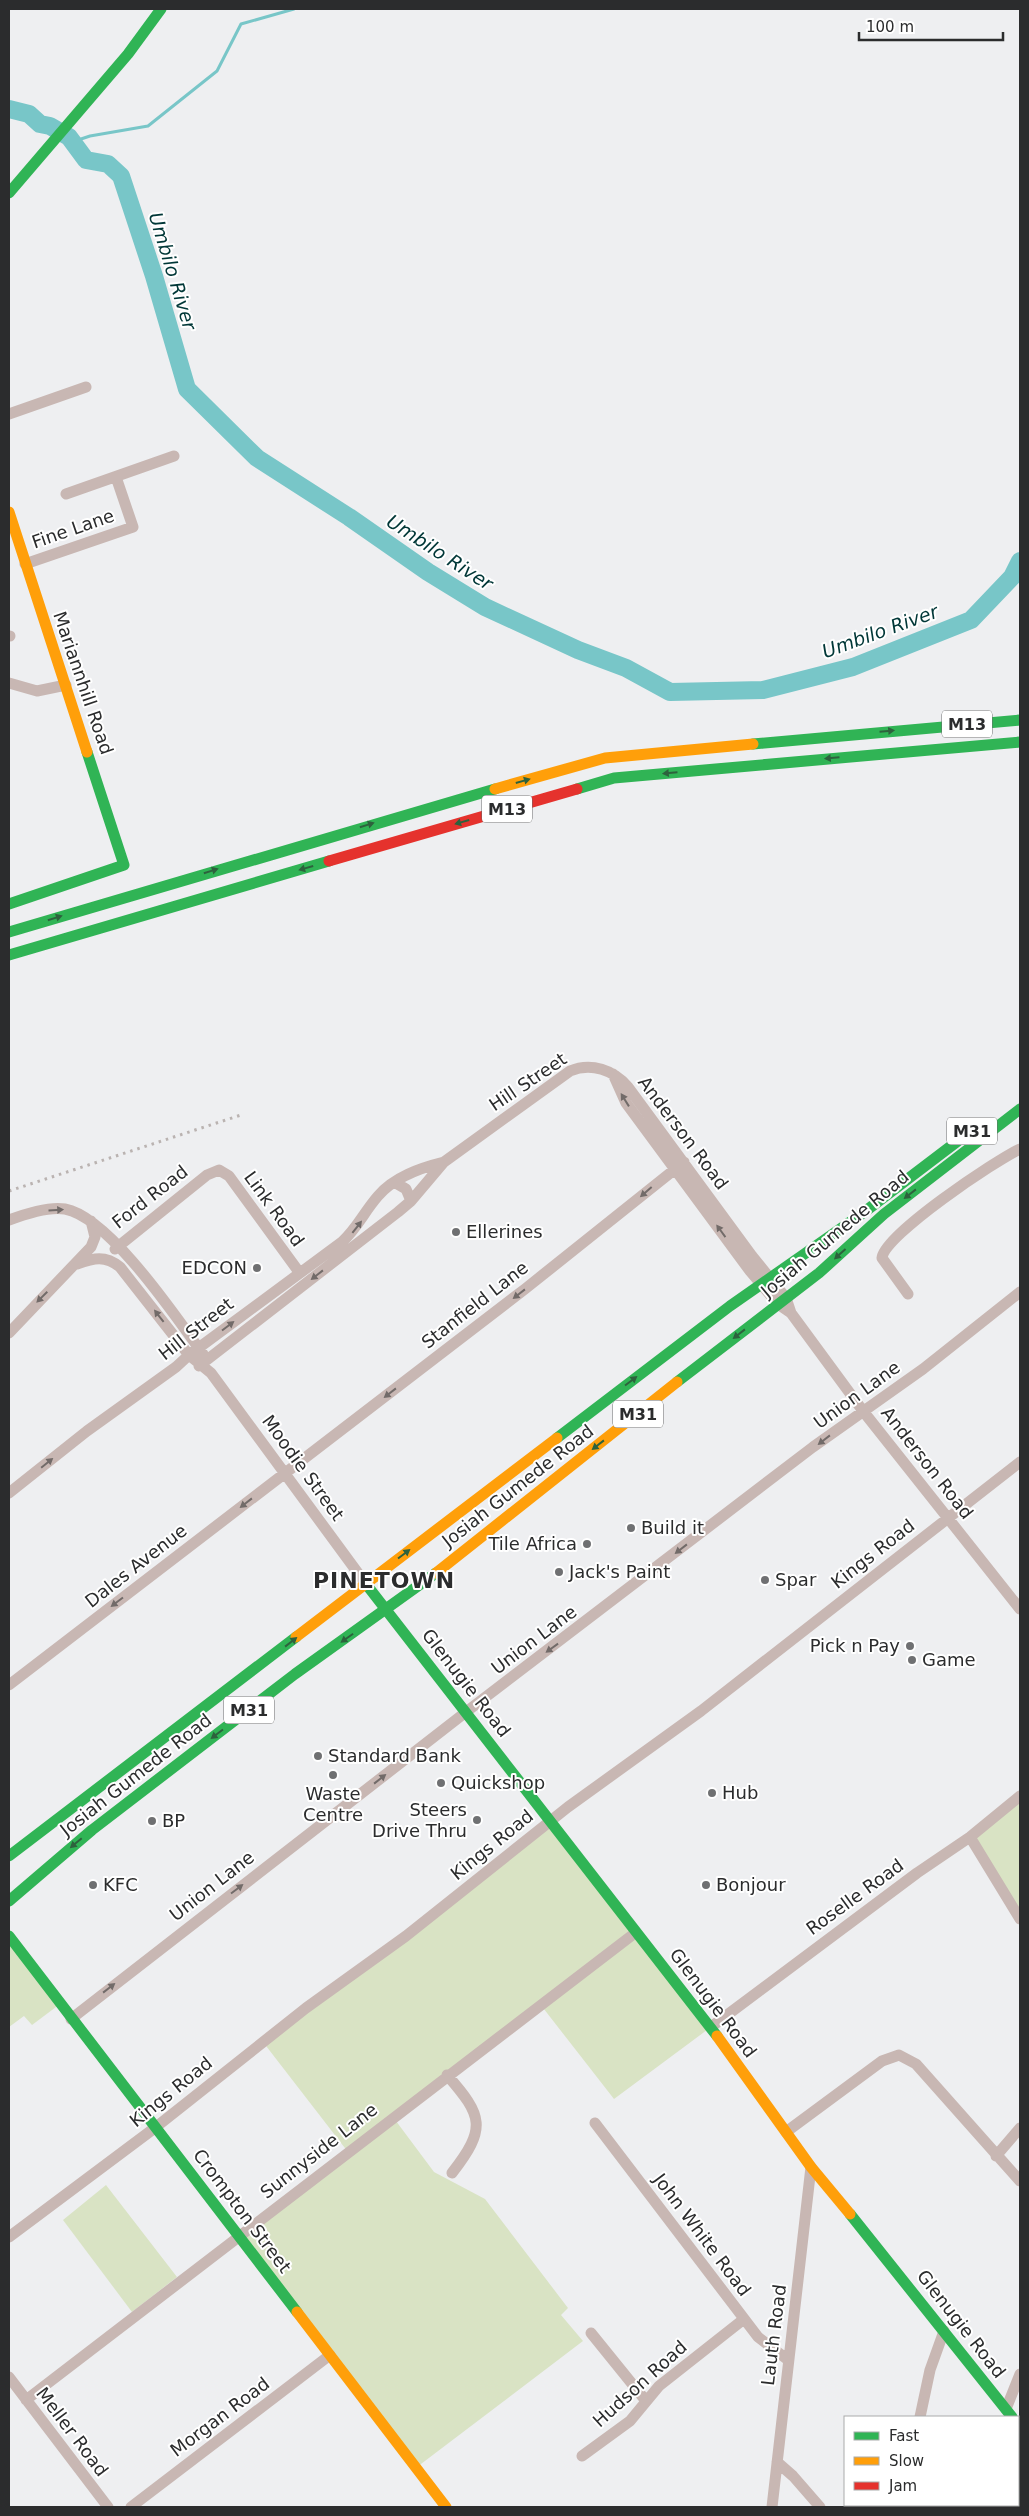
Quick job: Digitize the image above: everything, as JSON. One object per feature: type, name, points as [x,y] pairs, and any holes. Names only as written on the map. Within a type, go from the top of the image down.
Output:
[{"type":"main road","points":[[9,193],[128,54],[161,9]]},
{"type":"main road","name":"Mariannhill Road","points":[[9,512],[24,564],[118,840],[124,865],[98,874]]},
{"type":"main road","points":[[914,729],[973,715],[1020,710]]},
{"type":"main road","name":"M13","points":[[9,932],[374,823],[605,758],[1020,720]]},
{"type":"main road","name":"M13","points":[[9,955],[600,782],[851,756],[1020,742]]},
{"type":"main road","points":[[851,756],[1020,746]]},
{"type":"main road","points":[[9,904],[98,874],[110,862],[118,840]]},
{"type":"main road","name":"Josiah Gumede Road","points":[[9,1856],[760,1284],[863,1213],[1020,1096]]},
{"type":"main road","name":"Josiah Gumede Road","points":[[9,1901],[92,1830],[295,1674],[387,1610],[782,1301],[944,1167],[1020,1110]]},
{"type":"main road","name":"Glenugie Road","points":[[366,1584],[551,1821],[635,1933],[711,2027],[811,2167],[1009,2413]]},
{"type":"main road","name":"Crompton Street","points":[[9,1936],[446,2507]]},
{"type":"street","points":[[9,414],[86,387]]},
{"type":"street","points":[[66,494],[174,456]]},
{"type":"street","name":"Fine Lane","points":[[24,564],[132,527],[116,477]]},
{"type":"street","points":[[9,683],[37,691],[66,685]]},
{"type":"street","name":"Hill Street","points":[[204,1363],[411,1201],[444,1162],[570,1071],[584,1066],[602,1069],[613,1074]]},
{"type":"street","name":"Anderson Road","points":[[613,1074],[628,1087],[760,1284],[782,1301]]},
{"type":"street","points":[[908,1294],[882,1258],[886,1247],[932,1207],[1020,1149]]},
{"type":"street","name":"Hill Street","points":[[9,1493],[87,1431],[176,1367],[189,1355],[355,1230],[377,1197],[394,1182],[417,1171],[444,1162]]},
{"type":"street","name":"Anderson Road","points":[[679,1165],[770,1277],[782,1301],[863,1411],[1020,1609]]},
{"type":"street","name":"Stanfield Lane","points":[[285,1474],[533,1283],[679,1165]]},
{"type":"street","name":"Ford Road","points":[[108,1258],[118,1244],[207,1175],[219,1170]]},
{"type":"street","name":"Link Road","points":[[219,1170],[229,1176],[299,1272]]},
{"type":"street","points":[[394,1182],[406,1189],[411,1201]]},
{"type":"street","name":"Moodie Street","points":[[9,1220],[57,1208],[76,1213],[91,1221],[118,1244],[199,1348],[204,1363],[211,1373],[366,1584]]},
{"type":"street","points":[[9,1333],[77,1264],[93,1242],[94,1232],[91,1221]]},
{"type":"street","points":[[77,1264],[100,1258],[108,1258],[124,1271],[189,1355],[204,1363]]},
{"type":"street","name":"Union Lane","points":[[71,2019],[466,1712],[863,1411],[923,1369],[1020,1292]]},
{"type":"street","name":"Kings Road","points":[[9,2237],[156,2127],[225,2071],[406,1936],[551,1821],[701,1711],[1020,1462]]},
{"type":"street","name":"Dales Avenue","points":[[9,1685],[285,1474]]},
{"type":"street","name":"Roselle Road","points":[[711,2027],[917,1873],[970,1837],[1020,1796]]},
{"type":"street","points":[[970,1837],[1020,1919]]},
{"type":"street","name":"Sunnyside Lane","points":[[26,2400],[447,2075],[635,1933]]},
{"type":"street","points":[[786,2132],[882,2061],[899,2055],[916,2064],[1020,2181]]},
{"type":"street","points":[[447,2075],[472,2106],[476,2115],[470,2149],[452,2173]]},
{"type":"street","name":"John White Road","points":[[595,2123],[744,2320],[767,2346],[788,2360]]},
{"type":"street","points":[[996,2156],[1020,2128]]},
{"type":"street","name":"Lauth Road","points":[[772,2507],[811,2167]]},
{"type":"street","name":"Hudson Road","points":[[582,2456],[630,2421],[659,2386],[744,2320]]},
{"type":"street","points":[[920,2416],[930,2370],[944,2331]]},
{"type":"street","points":[[591,2333],[646,2401]]},
{"type":"street","name":"Morgan Road","points":[[131,2507],[330,2355]]},
{"type":"street","points":[[1009,2413],[1020,2374]]},
{"type":"street","name":"Meller Road","points":[[9,2377],[108,2507]]},
{"type":"street","points":[[777,2462],[793,2476],[820,2507]]},
{"type":"green space","points":[[1020,1797],[1020,1919],[969,1837]]},
{"type":"green space","points":[[551,1821],[711,2027],[614,2099],[540,2004],[393,2117],[434,2172],[485,2199],[568,2308],[561,2315],[583,2341],[417,2467],[239,2235],[348,2152],[263,2042]]},
{"type":"green space","points":[[9,1936],[60,2004],[32,2025],[24,2016],[9,2027]]},
{"type":"green space","points":[[106,2185],[177,2277],[132,2312],[63,2220]]},
{"type":"waterway","points":[[69,137],[78,140],[90,136],[148,126],[217,71],[241,24],[294,9]]},
{"type":"waterway","name":"Umbilo River","points":[[9,109],[29,114],[40,124],[50,126],[69,137],[86,160],[108,164],[121,176],[154,276],[187,389],[257,458],[349,517],[428,572],[485,607],[578,650],[626,668],[670,692],[763,690],[853,667],[971,620],[1012,577],[1020,561]]},
{"type":"railway","points":[[9,1191],[241,1115]]},
{"type":"traffic: fast","points":[[9,193],[128,54],[161,9]]},
{"type":"traffic: fast","points":[[753,744],[1020,720]]},
{"type":"traffic: fast","points":[[577,789],[614,778],[1020,742]]},
{"type":"traffic: fast","points":[[9,904],[124,865],[87,752]]},
{"type":"traffic: fast","points":[[9,932],[495,789]]},
{"type":"traffic: fast","points":[[9,955],[329,861]]},
{"type":"traffic: fast","points":[[677,1382],[819,1273],[884,1214],[1020,1109]]},
{"type":"traffic: fast","points":[[557,1438],[730,1306],[863,1213],[963,1137]]},
{"type":"traffic: fast","points":[[9,1901],[92,1830],[295,1674],[436,1573]]},
{"type":"traffic: fast","points":[[366,1584],[717,2036]]},
{"type":"traffic: fast","points":[[9,1856],[296,1637]]},
{"type":"traffic: fast","points":[[9,1936],[297,2312]]},
{"type":"traffic: fast","points":[[850,2214],[1011,2416]]},
{"type":"traffic: slow","points":[[9,512],[87,752]]},
{"type":"traffic: slow","points":[[495,789],[605,758],[753,744]]},
{"type":"traffic: slow","points":[[436,1573],[677,1382]]},
{"type":"traffic: slow","points":[[296,1637],[557,1438]]},
{"type":"traffic: slow","points":[[717,2036],[811,2167],[850,2214]]},
{"type":"traffic: slow","points":[[297,2312],[446,2507]]},
{"type":"traffic: jam","points":[[329,861],[577,789]]},
{"type":"place","name":"Ellerines","points":[[456,1232]]},
{"type":"place","name":"EDCON","points":[[257,1268]]},
{"type":"place","name":"Build it","points":[[631,1528]]},
{"type":"place","name":"Tile Africa","points":[[587,1544]]},
{"type":"place","name":"Jack's Paint","points":[[559,1572]]},
{"type":"place","name":"Spar","points":[[765,1580]]},
{"type":"place","name":"Pick n Pay","points":[[910,1646]]},
{"type":"place","name":"Game","points":[[912,1660]]},
{"type":"place","name":"Standard Bank","points":[[318,1756]]},
{"type":"place","name":"Waste Centre","points":[[333,1775]]},
{"type":"place","name":"Quickshop","points":[[441,1783]]},
{"type":"place","name":"Hub","points":[[712,1793]]},
{"type":"place","name":"Steers Drive Thru","points":[[477,1820]]},
{"type":"place","name":"BP","points":[[152,1821]]},
{"type":"place","name":"KFC","points":[[93,1885]]},
{"type":"place","name":"Bonjour","points":[[706,1885]]},
{"type":"district","name":"PINETOWN","points":[[384,1580]]}]
